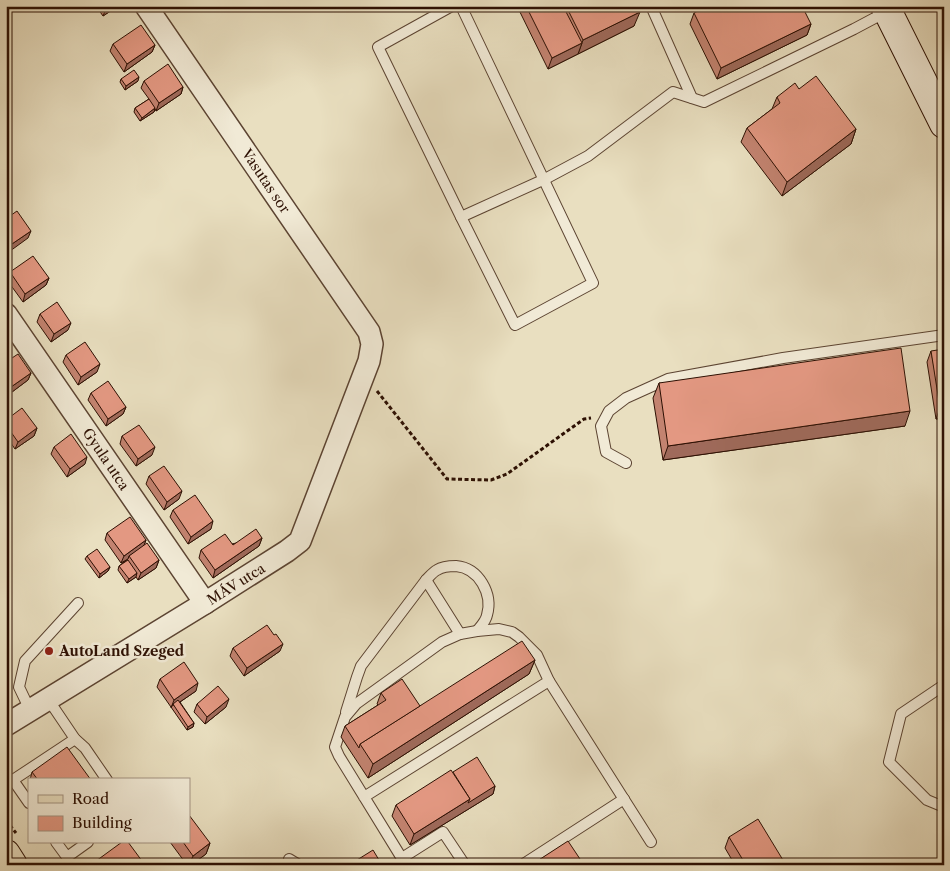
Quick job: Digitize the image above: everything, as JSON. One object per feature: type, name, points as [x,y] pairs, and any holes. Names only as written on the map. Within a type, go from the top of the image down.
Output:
[{"type":"main road","points":[[6,854],[13,865]]},
{"type":"street","name":"Vasutas sor","points":[[146,6],[369,332],[372,344],[366,370]]},
{"type":"street","points":[[886,9],[944,124]]},
{"type":"street","name":"Gyula utca","points":[[6,314],[205,603]]},
{"type":"street","name":"MÁV utca","points":[[6,725],[205,603],[300,541],[366,370]]},
{"type":"lane","points":[[452,6],[378,47],[515,325],[594,282],[461,6]]},
{"type":"lane","points":[[651,6],[692,98]]},
{"type":"lane","points":[[461,217],[545,179],[588,156],[673,92],[704,102],[854,29],[886,9]]},
{"type":"lane","points":[[626,463],[606,452],[601,426],[606,415],[609,410],[626,398],[668,379],[783,358],[944,335]]},
{"type":"lane","points":[[465,865],[443,832],[404,862],[335,747],[361,666],[426,580],[438,569],[449,566],[463,567],[481,580],[487,591],[488,615],[477,631]]},
{"type":"lane","points":[[426,580],[460,634]]},
{"type":"lane","points":[[30,710],[19,687],[24,661],[78,603]]},
{"type":"lane","points":[[345,716],[356,704],[442,642],[460,634],[477,631],[499,629],[512,632],[537,655],[549,681],[651,842]]},
{"type":"lane","points":[[364,797],[549,681]]},
{"type":"lane","points":[[944,685],[901,714],[889,762],[927,800],[944,807]]},
{"type":"lane","points":[[48,699],[75,739],[85,748],[106,778]]},
{"type":"lane","points":[[28,802],[13,780],[75,739]]},
{"type":"lane","points":[[522,865],[624,799]]},
{"type":"lane","points":[[57,844],[67,857],[85,844]]},
{"type":"lane","points":[[289,859],[298,865]]},
{"type":"path","points":[[366,370],[375,389],[447,479],[491,480],[507,474],[584,419],[606,415]]},
{"type":"building","points":[[526,6],[563,6],[582,43],[552,58]]},
{"type":"building","points":[[566,6],[637,6],[640,12],[583,40]]},
{"type":"building","points":[[707,6],[802,6],[811,24],[721,68],[694,13]]},
{"type":"building","points":[[141,25],[155,45],[127,64],[113,44]]},
{"type":"building","points":[[168,64],[183,87],[159,103],[144,81]]},
{"type":"building","points":[[134,70],[139,77],[126,86],[121,79]]},
{"type":"building","points":[[816,76],[856,129],[787,182],[747,128],[780,103],[777,97],[795,83],[799,89]]},
{"type":"building","points":[[149,99],[155,108],[142,118],[135,108]]},
{"type":"building","points":[[17,211],[31,231],[6,248],[6,216],[7,218]]},
{"type":"building","points":[[33,256],[49,278],[25,294],[10,272]]},
{"type":"building","points":[[57,302],[71,323],[54,334],[40,314]]},
{"type":"building","points":[[85,342],[100,364],[81,377],[66,355]]},
{"type":"building","points":[[901,348],[910,411],[668,446],[659,383]]},
{"type":"building","points":[[944,349],[944,408],[940,408],[931,351]]},
{"type":"building","points":[[18,354],[31,373],[11,387],[6,381],[6,362]]},
{"type":"building","points":[[108,381],[126,407],[108,419],[91,393]]},
{"type":"building","points":[[22,408],[37,428],[18,442],[6,425],[6,420]]},
{"type":"building","points":[[139,425],[155,447],[138,459],[122,436]]},
{"type":"building","points":[[71,434],[87,457],[70,469],[54,447]]},
{"type":"building","points":[[164,466],[182,491],[167,502],[149,476]]},
{"type":"building","points":[[195,495],[213,521],[191,537],[173,510]]},
{"type":"building","points":[[130,517],[146,540],[124,556],[107,533]]},
{"type":"building","points":[[256,529],[262,538],[215,570],[201,550],[225,534],[233,545]]},
{"type":"building","points":[[147,543],[159,560],[141,573],[129,556]]},
{"type":"building","points":[[97,549],[110,567],[100,574],[87,556]]},
{"type":"building","points":[[128,560],[137,573],[129,579],[119,566]]},
{"type":"building","points":[[267,625],[283,644],[247,668],[233,648]]},
{"type":"building","points":[[522,641],[535,660],[373,764],[360,744]]},
{"type":"building","points":[[184,662],[198,683],[174,700],[160,679]]},
{"type":"building","points":[[402,679],[420,706],[360,744],[359,748],[345,726],[386,700],[381,693]]},
{"type":"building","points":[[218,686],[229,699],[207,717],[197,704]]},
{"type":"building","points":[[178,700],[194,723],[188,727],[173,704]]},
{"type":"building","points":[[67,747],[90,778],[36,778],[32,772]]},
{"type":"building","points":[[477,757],[495,786],[468,803],[470,799],[453,772]]},
{"type":"building","points":[[451,770],[470,799],[414,834],[396,805]]},
{"type":"building","points":[[190,816],[210,843],[193,856],[184,844],[190,844]]},
{"type":"building","points":[[758,819],[786,865],[746,865],[729,837]]},
{"type":"building","points":[[568,841],[584,865],[531,865]]},
{"type":"building","points":[[119,844],[129,844],[145,865],[99,865],[96,861]]},
{"type":"building","points":[[373,850],[382,865],[349,865]]},
{"type":"place","name":"AutoLand Szeged","points":[[49,651]]}]
